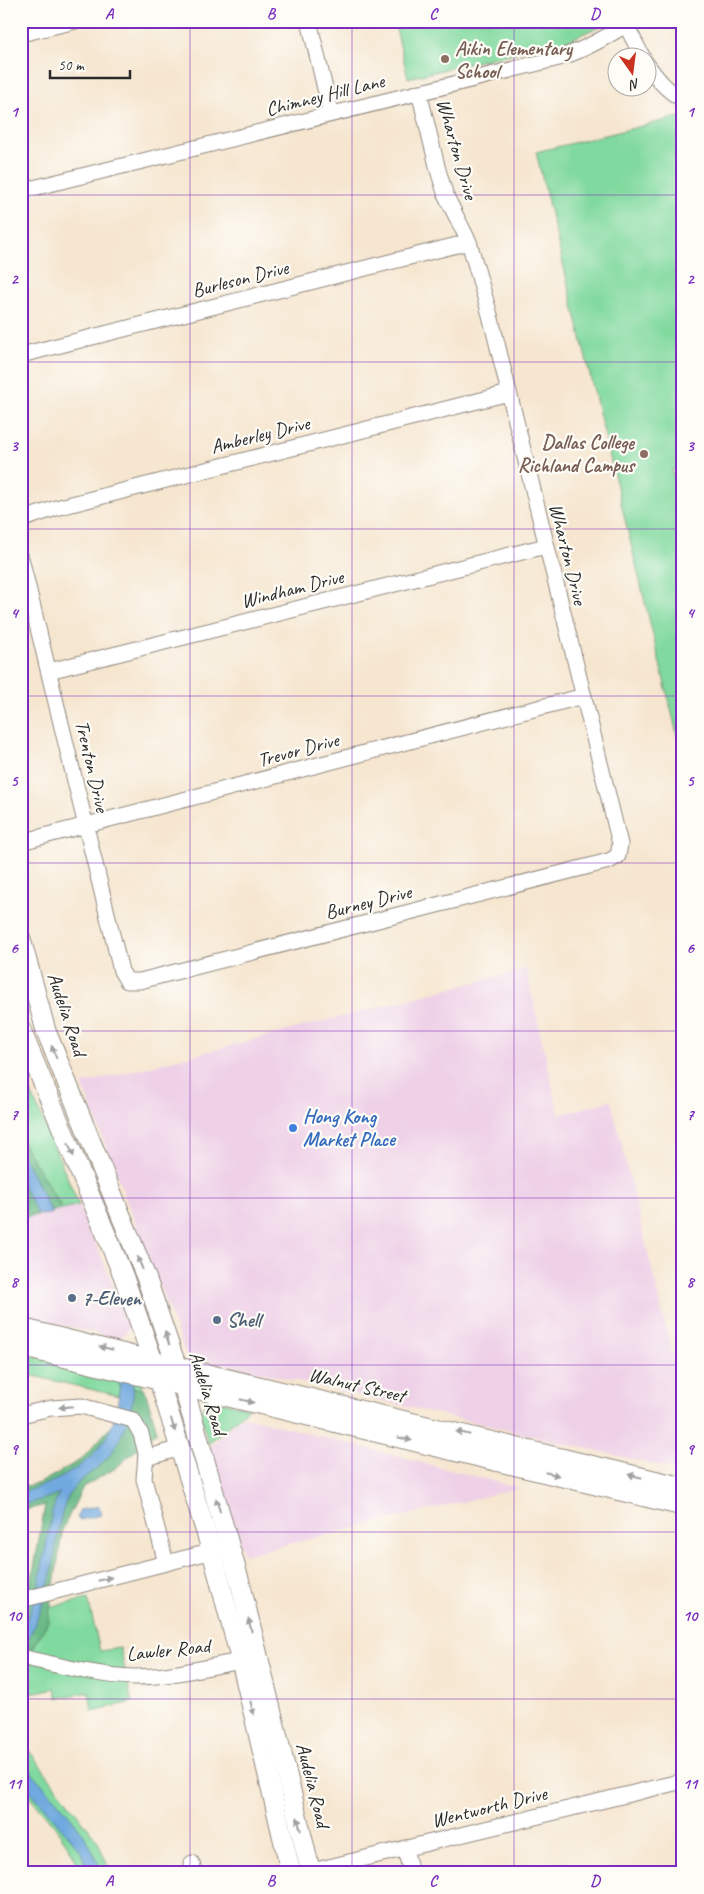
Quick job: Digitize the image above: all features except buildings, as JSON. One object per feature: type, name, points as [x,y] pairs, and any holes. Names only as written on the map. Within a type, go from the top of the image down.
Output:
[{"type":"main road","name":"Audelia Road","points":[[21,940],[46,1031],[146,1278],[183,1385],[221,1549],[241,1661],[291,1873]]},
{"type":"main road","name":"Audelia Road","points":[[21,1030],[123,1275],[156,1370],[180,1448],[221,1549],[260,1663],[309,1872]]},
{"type":"main road","points":[[52,1105],[72,1098]]},
{"type":"main road","name":"Walnut Street","points":[[21,1328],[156,1370],[183,1385],[683,1505]]},
{"type":"main road","name":"Walnut Street","points":[[21,1347],[156,1370],[177,1366],[683,1487]]},
{"type":"main road","points":[[504,1463],[510,1445]]},
{"type":"street","points":[[21,34],[76,21]]},
{"type":"street","points":[[308,21],[331,114]]},
{"type":"street","points":[[627,23],[638,48]]},
{"type":"street","name":"Chimney Hill Lane","points":[[21,191],[559,58],[594,44],[627,23]]},
{"type":"street","points":[[656,76],[676,96],[683,99]]},
{"type":"street","name":"Wharton Drive","points":[[419,92],[446,196],[470,242],[490,315],[620,844],[618,856]]},
{"type":"street","name":"Burleson Drive","points":[[21,355],[470,242]]},
{"type":"street","name":"Amberley Drive","points":[[21,520],[56,508],[509,393]]},
{"type":"street","name":"Windham Drive","points":[[49,671],[546,546]]},
{"type":"street","name":"Trenton Drive","points":[[21,558],[121,972],[127,981]]},
{"type":"street","name":"Trevor Drive","points":[[21,842],[584,696]]},
{"type":"street","name":"Burney Drive","points":[[127,981],[140,981],[188,969],[609,861],[618,856]]},
{"type":"street","points":[[21,1415],[51,1408],[81,1406],[134,1420],[141,1434],[146,1458],[144,1479],[164,1564]]},
{"type":"street","points":[[146,1458],[180,1448]]},
{"type":"street","points":[[22,1600],[221,1549]]},
{"type":"street","name":"Lawler Road","points":[[23,1658],[76,1669],[134,1677],[179,1672],[241,1661],[260,1663]]},
{"type":"street","name":"Wentworth Drive","points":[[309,1872],[683,1781]]},
{"type":"street","points":[[405,1848],[411,1873]]},
{"type":"shaded area","points":[[526,969],[559,1115],[611,1100],[683,1398],[683,1471],[186,1355],[82,1084]]},
{"type":"shaded area","points":[[79,1205],[131,1327],[119,1339],[21,1315],[21,1219]]},
{"type":"shaded area","points":[[242,1416],[519,1488],[244,1555],[208,1448]]},
{"type":"green space","name":"Aikin Elementary School","points":[[394,21],[607,21],[605,24],[569,40],[408,78]]},
{"type":"green space","name":"Dallas College Richland Campus","points":[[683,116],[683,467],[672,470],[683,517],[683,759],[536,152]]},
{"type":"green space","points":[[25,1078],[79,1205],[21,1219],[21,1079]]},
{"type":"green space","points":[[21,1140],[61,1207],[21,1217]]},
{"type":"green space","points":[[21,1353],[141,1383],[145,1402],[21,1373]]},
{"type":"green space","points":[[123,1385],[145,1390],[157,1431],[116,1468],[83,1487],[63,1528],[48,1622],[33,1648],[21,1645],[21,1616],[32,1579],[45,1505],[21,1511],[21,1487],[40,1483],[82,1459],[115,1422]]},
{"type":"green space","points":[[208,1399],[249,1408],[208,1444],[200,1411]]},
{"type":"green space","points":[[88,1599],[100,1651],[120,1648],[132,1702],[92,1711],[89,1692],[58,1698],[55,1688],[21,1695],[21,1613]]},
{"type":"green space","points":[[21,1740],[97,1840],[111,1873],[81,1873],[63,1838],[21,1788]]},
{"type":"water","points":[[21,1151],[52,1214],[38,1215],[21,1182]]},
{"type":"water","points":[[121,1375],[133,1380],[133,1400],[127,1420],[111,1453],[77,1485],[67,1499],[59,1525],[47,1591],[36,1622],[21,1652],[21,1630],[31,1610],[38,1589],[52,1512],[59,1493],[21,1505],[21,1492],[50,1483],[64,1476],[88,1459],[98,1448],[107,1436],[113,1422]]},
{"type":"water","points":[[99,1506],[102,1515],[79,1520],[77,1518],[80,1510]]},
{"type":"water","points":[[21,1760],[67,1813],[88,1841],[101,1873],[89,1873],[80,1850],[21,1780]]},
{"type":"place","name":"Aikin Elementary School","points":[[445,59]]},
{"type":"place","name":"Dallas College Richland Campus","points":[[644,454]]},
{"type":"place","name":"Hong Kong Market Place","points":[[293,1128]]},
{"type":"place","name":"7-Eleven","points":[[72,1298]]},
{"type":"place","name":"Shell","points":[[217,1320]]}]
